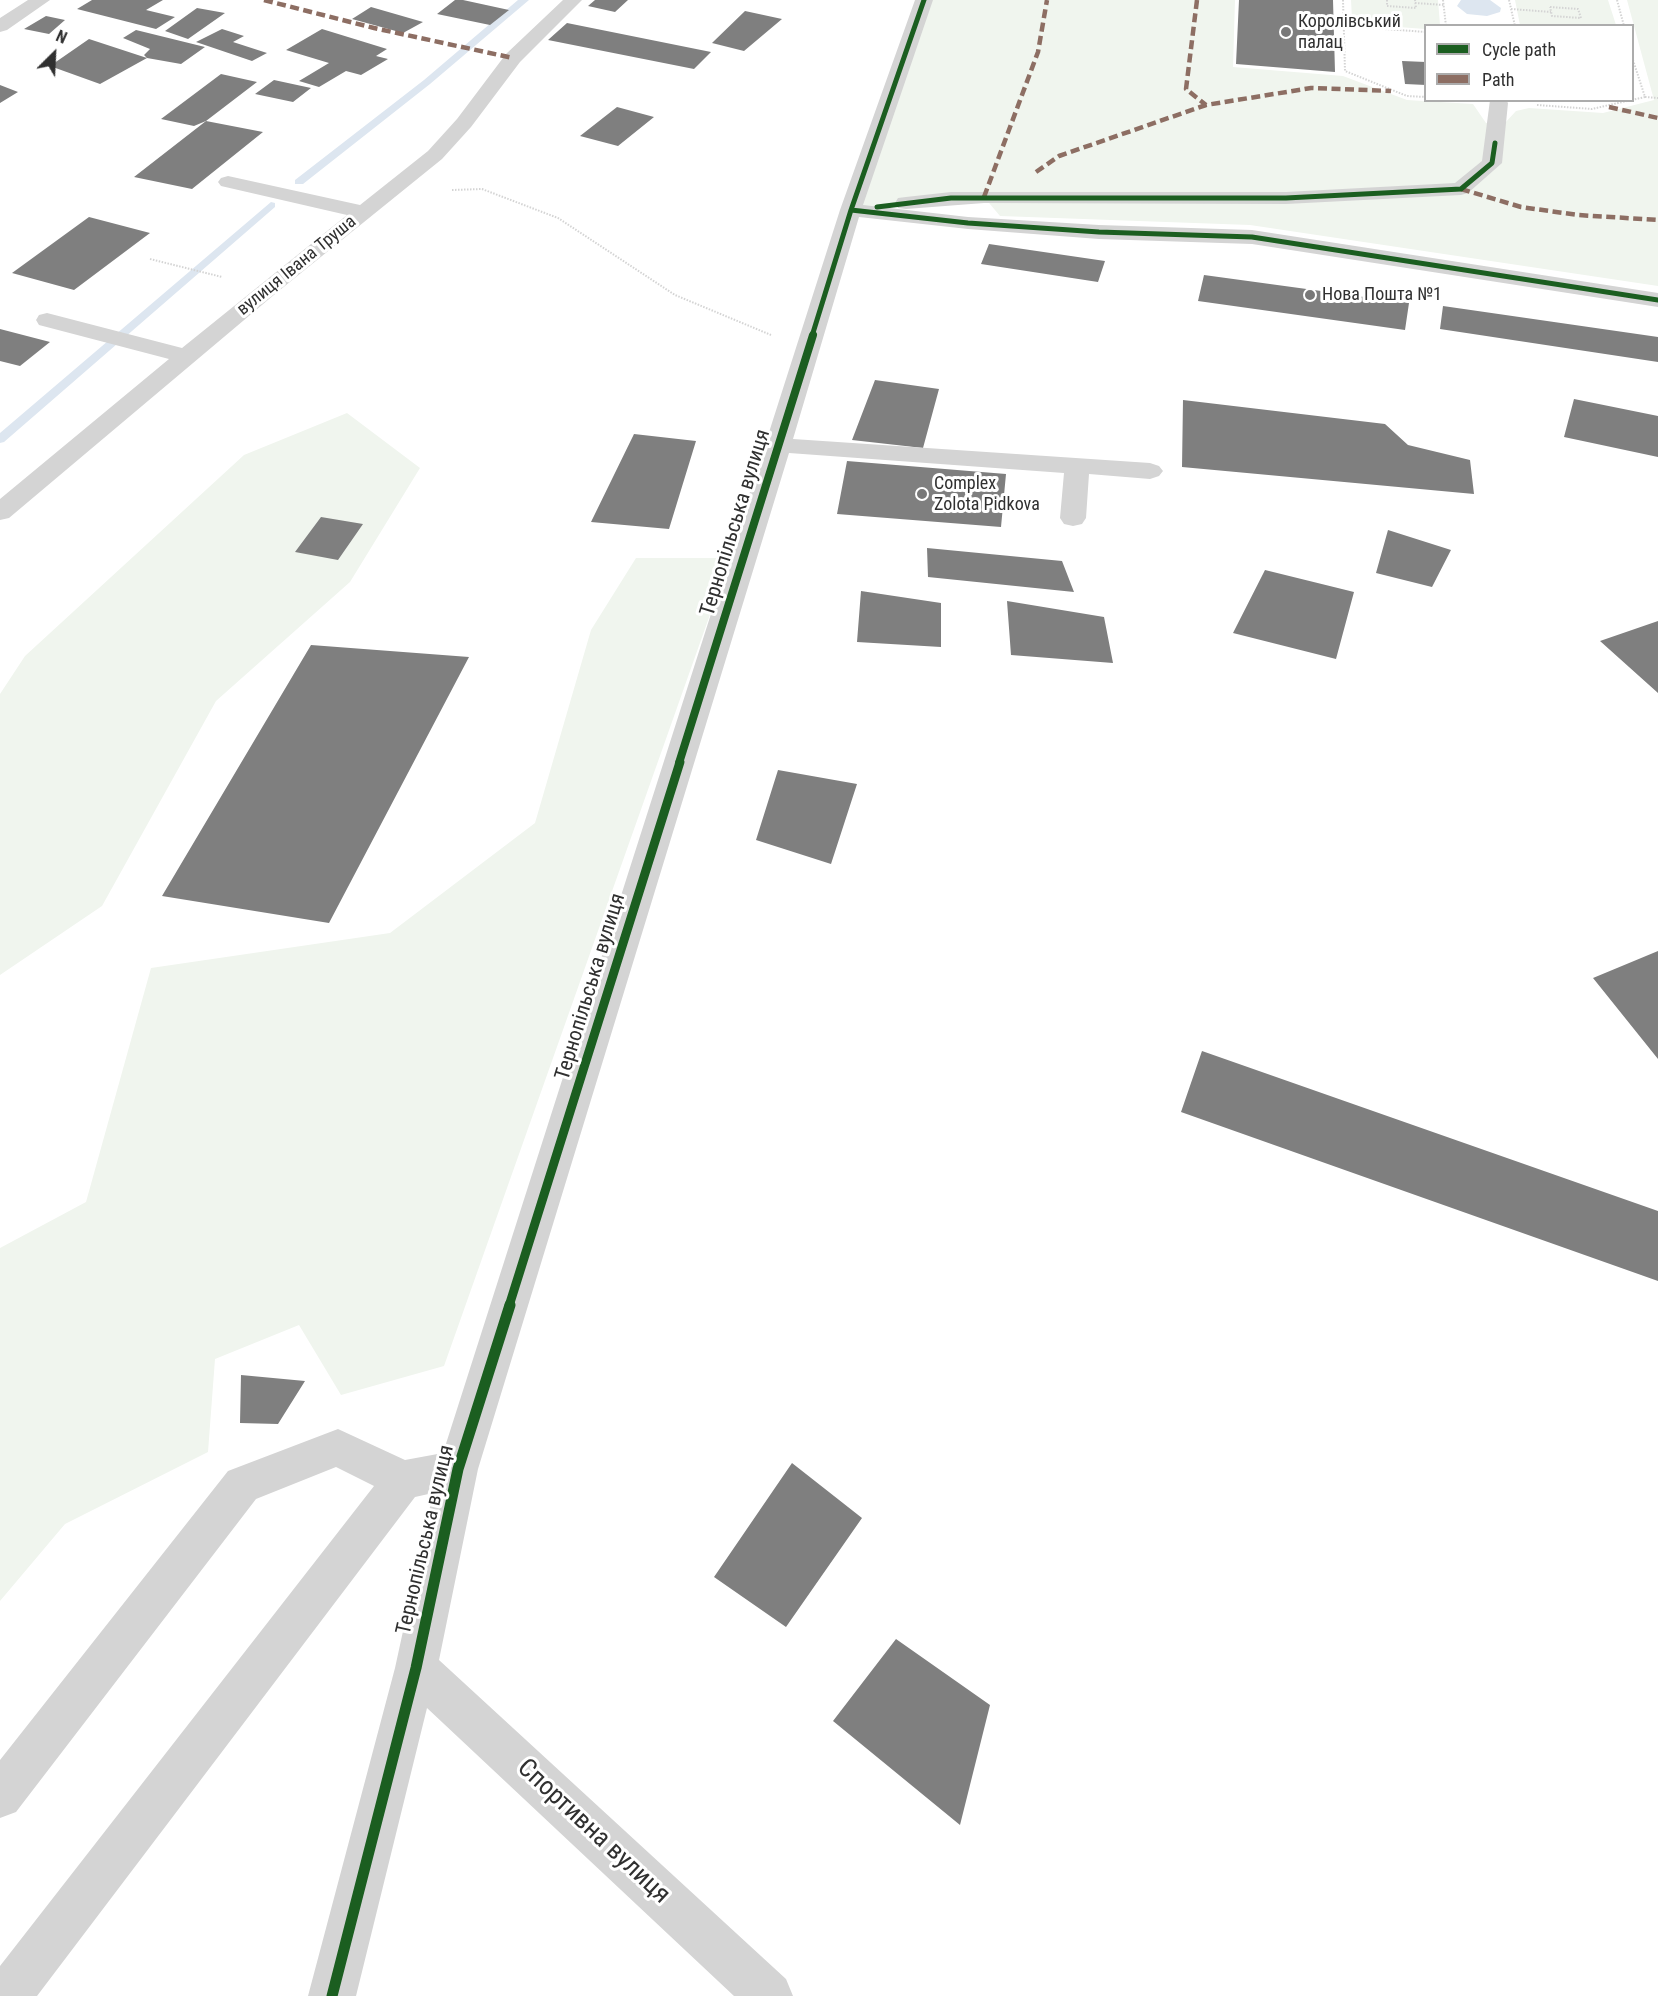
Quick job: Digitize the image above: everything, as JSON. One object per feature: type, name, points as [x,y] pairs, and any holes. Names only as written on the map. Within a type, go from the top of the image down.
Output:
[{"type":"street","points":[[0,26],[41,0]]},
{"type":"street","name":"вулиця Івана Труша","points":[[0,512],[186,356],[435,155],[464,123],[513,58],[573,0]]},
{"type":"street","name":"Тернопільська вулиця","points":[[332,1996],[416,1668],[458,1469],[851,210],[924,0]]},
{"type":"street","points":[[851,210],[951,198],[1286,198],[1461,189],[1492,163],[1498,103]]},
{"type":"street","points":[[228,182],[364,212]]},
{"type":"street","points":[[851,210],[992,225],[1099,232],[1252,237],[1658,300]]},
{"type":"street","points":[[47,320],[186,356]]},
{"type":"street","points":[[779,445],[1150,471]]},
{"type":"street","points":[[1073,518],[1077,465]]},
{"type":"street","points":[[0,1796],[242,1485],[338,1448],[403,1480],[458,1469]]},
{"type":"street","points":[[7,1996],[403,1480]]},
{"type":"street","name":"Спортивна вулиця","points":[[416,1668],[769,1996]]},
{"type":"path","points":[[1343,0],[1345,71],[1407,96],[1424,98]]},
{"type":"path","points":[[1387,0],[1387,6],[1416,8],[1415,1],[1444,4]]},
{"type":"path","points":[[1443,0],[1446,24]]},
{"type":"path","points":[[1509,0],[1515,24]]},
{"type":"path","points":[[1617,0],[1623,24]]},
{"type":"path","points":[[1550,7],[1578,9],[1581,18],[1552,16],[1551,12],[1550,7]]},
{"type":"path","points":[[1511,9],[1551,12]]},
{"type":"path","points":[[1343,26],[1424,32]]},
{"type":"path","points":[[1634,63],[1645,97]]},
{"type":"path","points":[[1634,100],[1645,97],[1658,98]]},
{"type":"path","points":[[1498,103],[1592,109],[1623,102]]},
{"type":"path","points":[[452,190],[482,189],[558,218],[675,295],[776,337]]},
{"type":"path","points":[[150,259],[212,275]]},
{"type":"shaded area","points":[[924,0],[1235,0],[1233,67],[1343,76],[1407,100],[1473,104],[1486,123],[1504,124],[1516,111],[1529,108],[1603,113],[1654,100],[1627,0],[1658,0],[1658,286],[1250,225],[1000,216],[984,197],[951,198],[851,210]]},
{"type":"shaded area","points":[[1351,0],[1438,0],[1440,24],[1424,24],[1424,29],[1372,25],[1371,21],[1352,19]]},
{"type":"shaded area","points":[[1461,0],[1490,0],[1501,8],[1500,12],[1487,16],[1467,14],[1457,6]]},
{"type":"shaded area","points":[[1515,0],[1608,0],[1616,24],[1520,24]]},
{"type":"shaded area","points":[[347,413],[420,468],[350,582],[216,701],[102,906],[0,975],[0,694],[25,656],[244,455]]},
{"type":"shaded area","points":[[636,558],[730,558],[444,1366],[341,1395],[299,1325],[215,1359],[208,1452],[65,1524],[0,1601],[0,1248],[86,1202],[151,968],[390,933],[535,823],[591,630]]},
{"type":"building","points":[[92,0],[163,0],[146,10],[175,17],[156,29],[77,9]]},
{"type":"building","points":[[455,0],[509,10],[490,25],[437,14]]},
{"type":"building","points":[[595,0],[628,0],[615,12],[588,6]]},
{"type":"building","name":"Королівський палац","points":[[1239,0],[1333,0],[1335,72],[1236,64]]},
{"type":"building","points":[[371,7],[423,22],[403,33],[352,19]]},
{"type":"building","points":[[197,8],[225,13],[188,39],[165,31]]},
{"type":"building","points":[[745,11],[782,19],[744,51],[712,43]]},
{"type":"building","points":[[46,16],[65,20],[49,34],[24,29]]},
{"type":"building","points":[[567,23],[711,52],[694,69],[548,40]]},
{"type":"building","points":[[222,29],[244,36],[233,42],[267,53],[252,61],[196,42]]},
{"type":"building","points":[[322,29],[387,49],[376,56],[388,59],[361,75],[346,71],[319,87],[299,81],[329,63],[286,50]]},
{"type":"building","points":[[136,30],[205,47],[181,64],[147,58],[144,55],[150,49],[123,38]]},
{"type":"building","points":[[89,39],[147,58],[100,84],[50,66]]},
{"type":"building","points":[[1402,61],[1424,62],[1424,85],[1405,84]]},
{"type":"building","points":[[221,74],[257,82],[206,121],[194,126],[161,119]]},
{"type":"building","points":[[274,80],[311,88],[293,102],[255,94]]},
{"type":"building","points":[[0,85],[18,92],[0,103]]},
{"type":"building","points":[[617,107],[654,117],[618,146],[580,136]]},
{"type":"building","points":[[206,121],[263,132],[192,189],[134,177]]},
{"type":"building","points":[[89,217],[150,233],[74,290],[12,273]]},
{"type":"building","points":[[989,244],[1105,261],[1098,282],[981,264]]},
{"type":"building","points":[[1204,275],[1409,303],[1405,330],[1198,301]]},
{"type":"building","points":[[1443,306],[1658,337],[1658,362],[1440,329]]},
{"type":"building","points":[[0,329],[50,342],[20,366],[0,361]]},
{"type":"building","points":[[875,380],[939,389],[923,448],[852,440]]},
{"type":"building","points":[[1574,399],[1658,416],[1658,457],[1564,437]]},
{"type":"building","points":[[1183,400],[1385,424],[1408,445],[1470,460],[1474,494],[1182,467]]},
{"type":"building","points":[[634,434],[696,441],[669,529],[591,522]]},
{"type":"building","name":"Complex Zolota Pidkova","points":[[847,461],[1006,474],[1001,527],[837,514]]},
{"type":"building","points":[[321,517],[363,524],[338,560],[295,552]]},
{"type":"building","points":[[1388,530],[1451,550],[1432,587],[1376,573]]},
{"type":"building","points":[[927,548],[1062,561],[1074,592],[928,577]]},
{"type":"building","points":[[1265,570],[1354,592],[1336,659],[1233,633]]},
{"type":"building","points":[[861,591],[941,603],[941,647],[857,642]]},
{"type":"building","points":[[1007,601],[1104,617],[1113,663],[1011,655]]},
{"type":"building","points":[[1658,621],[1658,693],[1600,641]]},
{"type":"building","points":[[311,645],[469,657],[329,923],[162,896]]},
{"type":"building","points":[[778,770],[857,784],[831,864],[756,840]]},
{"type":"building","points":[[1658,951],[1658,1059],[1593,978]]},
{"type":"building","points":[[1202,1051],[1658,1211],[1658,1281],[1181,1112]]},
{"type":"building","points":[[241,1375],[305,1381],[278,1424],[240,1423]]},
{"type":"building","points":[[792,1463],[862,1518],[786,1627],[714,1577]]},
{"type":"building","points":[[896,1639],[990,1705],[960,1825],[833,1721]]},
{"type":"waterway","points":[[299,182],[427,82],[524,0]]},
{"type":"waterway","points":[[0,439],[271,205]]},
{"type":"marked path","points":[[264,0],[374,28],[513,58]]},
{"type":"marked path","points":[[984,197],[1038,52],[1047,0]]},
{"type":"marked path","points":[[1197,0],[1186,89],[1206,105]]},
{"type":"marked path","points":[[1036,172],[1059,156],[1206,105],[1311,88],[1391,91]]},
{"type":"marked path","points":[[1609,107],[1658,118]]},
{"type":"marked path","points":[[1461,189],[1521,207],[1578,215],[1658,220]]},
{"type":"cycle path","points":[[332,1996],[416,1668],[458,1469],[851,210],[924,0]]},
{"type":"cycle path","points":[[877,207],[951,198],[1286,198],[1461,189],[1492,163],[1495,143]]},
{"type":"cycle path","points":[[851,210],[968,223],[1099,232],[1252,237],[1658,300]]},
{"type":"place","name":"Королівський палац","points":[[1286,32]]},
{"type":"place","name":"Нова Пошта №1","points":[[1310,295]]},
{"type":"place","name":"Complex Zolota Pidkova","points":[[922,494]]}]
